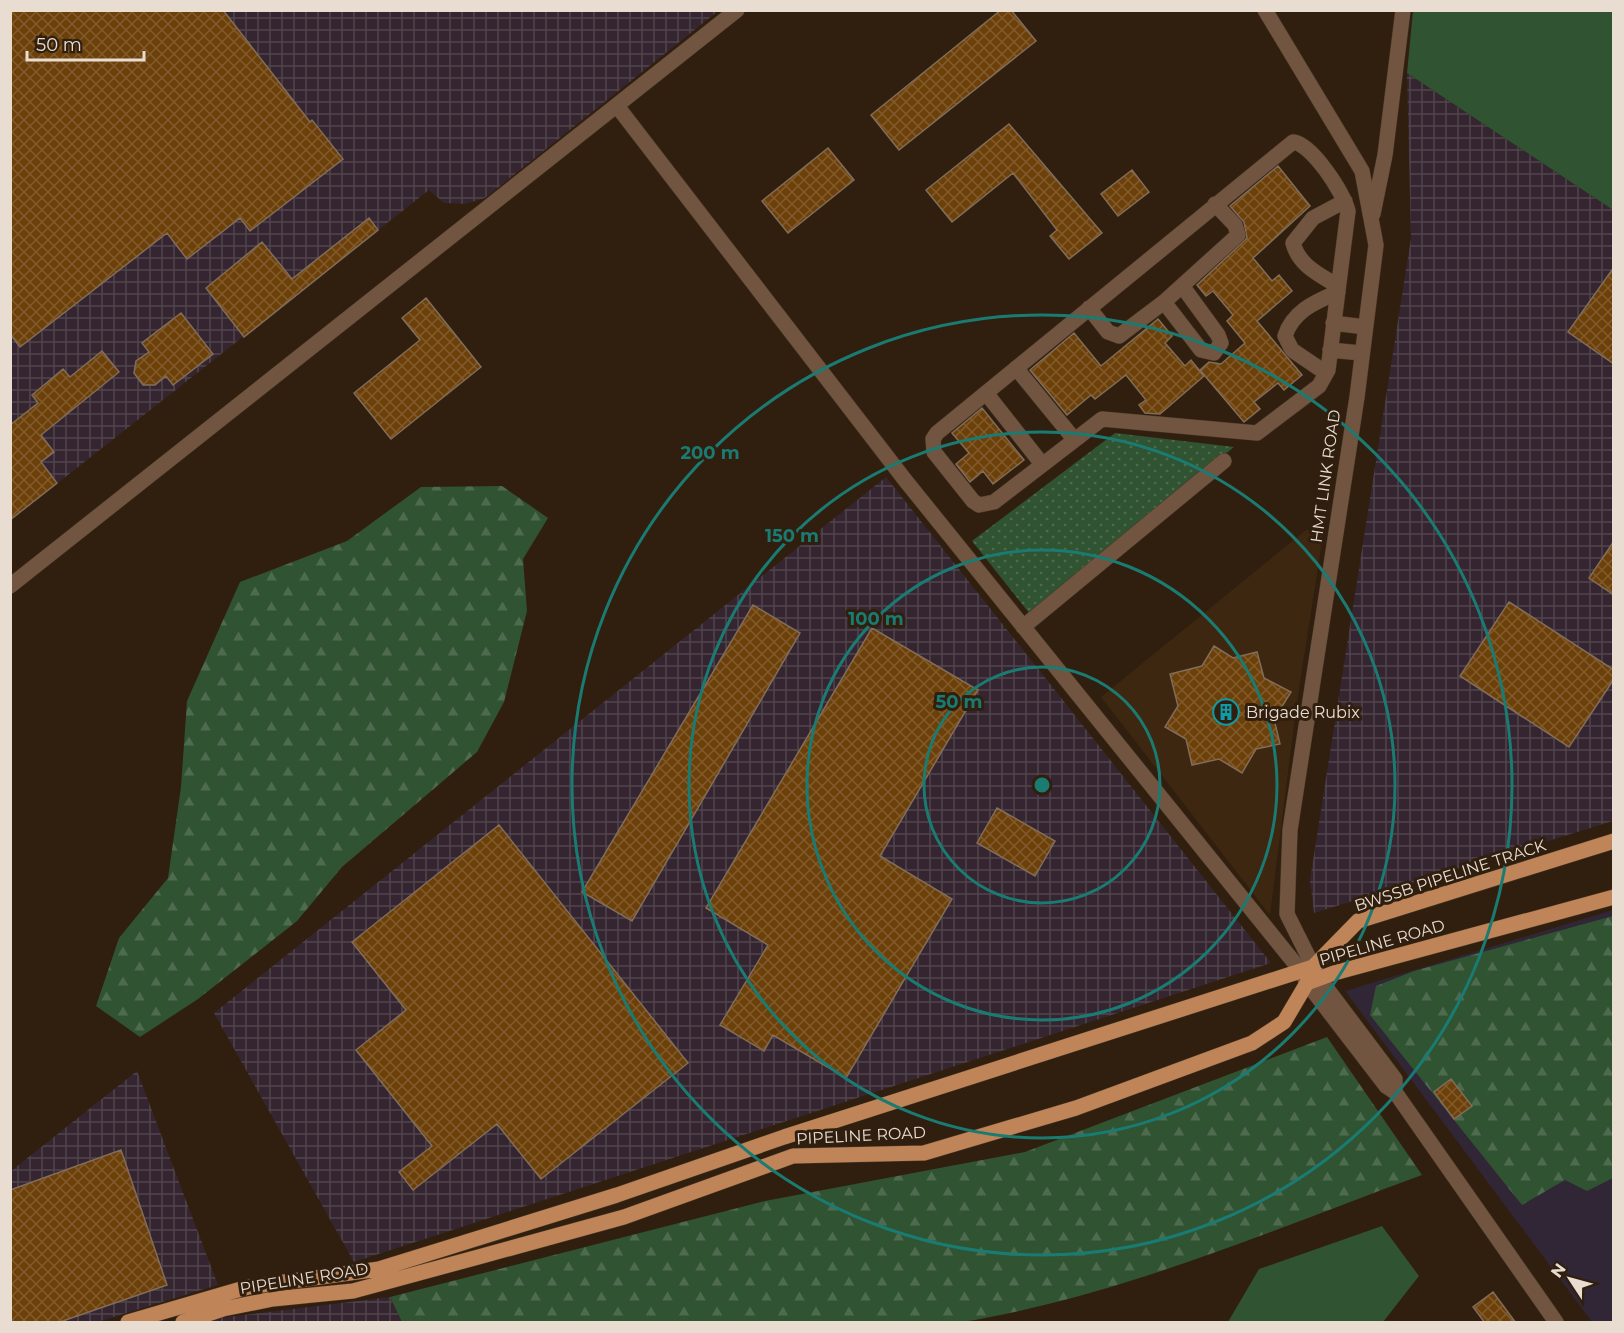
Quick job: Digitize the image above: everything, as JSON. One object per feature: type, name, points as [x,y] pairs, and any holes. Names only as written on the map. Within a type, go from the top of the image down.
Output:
[{"type":"main road","name":"BWSSB PIPELINE TRACK","points":[[1310,975],[1358,921],[1614,841]]},
{"type":"main road","name":"PIPELINE ROAD","points":[[273,1292],[379,1269],[460,1245],[1310,975],[1614,897]]},
{"type":"main road","name":"PIPELINE ROAD","points":[[128,1323],[185,1316],[248,1287],[273,1292],[353,1291],[624,1216],[793,1155],[924,1153],[1076,1108],[1252,1043],[1284,1022],[1310,975]]},
{"type":"street","points":[[10,586],[737,10]]},
{"type":"street","name":"HMT LINK ROAD","points":[[1265,10],[1362,171],[1376,245],[1311,707],[1290,830],[1287,914],[1310,975],[1386,1086],[1395,1092],[1557,1323]]},
{"type":"street","points":[[1372,220],[1386,155],[1403,10]]},
{"type":"street","points":[[617,106],[905,480],[1310,975]]},
{"type":"street","points":[[1293,141],[1304,145],[1346,201],[1348,218],[1326,373],[1318,386],[1257,433],[1112,418],[1094,423],[987,505],[979,505],[974,501],[934,452],[933,439],[986,393],[1293,141]]},
{"type":"street","points":[[1338,290],[1307,267],[1296,252],[1293,243],[1313,218],[1346,201]]},
{"type":"street","points":[[1089,308],[1108,332],[1119,336],[1164,302],[1238,235],[1235,225],[1215,204]]},
{"type":"street","points":[[1164,302],[1201,350],[1215,352],[1221,343],[1218,335],[1183,286]]},
{"type":"street","points":[[1326,373],[1292,350],[1285,336],[1289,324],[1309,305],[1338,290]]},
{"type":"street","points":[[1333,323],[1365,327]]},
{"type":"street","points":[[1330,350],[1361,353]]},
{"type":"street","points":[[1016,368],[1074,439]]},
{"type":"street","points":[[986,393],[1042,464]]},
{"type":"street","points":[[1023,627],[1224,461]]},
{"type":"shaded area","points":[[11,11],[718,11],[485,198],[465,204],[444,203],[429,190],[11,520]]},
{"type":"shaded area","points":[[1407,73],[1613,210],[1613,821],[1314,913],[1310,880],[1411,238]]},
{"type":"shaded area","points":[[886,477],[1271,963],[354,1262],[214,1013]]},
{"type":"shaded area","points":[[1324,528],[1296,709],[1270,915],[1101,697],[1306,530]]},
{"type":"shaded area","points":[[1613,910],[1613,1322],[1592,1322],[1345,991]]},
{"type":"shaded area","points":[[137,1071],[218,1285],[97,1322],[11,1322],[11,1171]]},
{"type":"shaded area","points":[[390,1297],[402,1322],[188,1322]]},
{"type":"green space","points":[[1413,11],[1613,11],[1613,210],[1407,73]]},
{"type":"green space","points":[[1115,433],[1234,447],[1030,614],[972,541]]},
{"type":"green space","points":[[502,486],[548,518],[523,559],[527,611],[504,702],[477,752],[342,867],[297,921],[198,999],[140,1037],[96,1006],[119,938],[168,878],[181,787],[187,701],[240,582],[347,541],[421,487]]},
{"type":"green space","points":[[1613,916],[1613,1178],[1587,1191],[1565,1180],[1522,1205],[1370,1015],[1376,986],[1414,971]]},
{"type":"green space","points":[[1327,1037],[1422,1175],[1252,1239],[1138,1279],[1080,1296],[962,1322],[402,1322],[390,1297],[765,1201],[1025,1152]]},
{"type":"green space","points":[[1382,1226],[1419,1276],[1383,1322],[1228,1322],[1259,1269]]},
{"type":"building","points":[[10,10],[223,10],[310,122],[312,120],[343,159],[250,231],[240,218],[187,259],[167,233],[20,347],[10,334]]},
{"type":"building","points":[[1001,10],[1011,10],[1036,41],[899,150],[871,115]]},
{"type":"building","points":[[1009,124],[1102,233],[1069,259],[1050,236],[1057,230],[1013,173],[952,222],[926,190]]},
{"type":"building","points":[[828,148],[854,180],[788,233],[762,201]]},
{"type":"building","points":[[1278,166],[1310,206],[1253,258],[1272,281],[1279,275],[1292,291],[1257,321],[1302,375],[1284,390],[1278,383],[1254,402],[1260,409],[1244,422],[1200,370],[1209,362],[1221,364],[1245,343],[1227,321],[1233,315],[1213,291],[1206,296],[1197,285],[1247,238],[1244,222],[1230,206]]},
{"type":"building","points":[[1132,170],[1149,192],[1118,216],[1101,194]]},
{"type":"building","points":[[369,218],[378,230],[244,337],[206,288],[262,242],[292,279]]},
{"type":"building","points":[[1614,267],[1614,364],[1568,332]]},
{"type":"building","points":[[426,298],[481,367],[391,439],[354,393],[420,340],[402,318]]},
{"type":"building","points":[[181,313],[213,354],[173,385],[166,376],[155,385],[143,385],[134,373],[136,361],[149,352],[142,343]]},
{"type":"building","points":[[1158,319],[1172,336],[1165,343],[1185,366],[1191,360],[1204,376],[1160,414],[1145,413],[1139,405],[1146,400],[1126,375],[1095,399],[1091,395],[1067,415],[1030,370],[1074,333],[1101,366]]},
{"type":"building","points":[[102,351],[119,372],[41,435],[54,452],[41,462],[57,483],[10,520],[10,425],[38,403],[32,395],[63,369],[70,377]]},
{"type":"building","points":[[982,408],[1024,460],[993,484],[983,471],[970,482],[956,464],[969,453],[952,433]]},
{"type":"building","points":[[1614,541],[1614,595],[1589,578]]},
{"type":"building","points":[[1509,602],[1614,670],[1614,679],[1569,747],[1460,676]]},
{"type":"building","points":[[753,605],[800,633],[632,921],[582,892]]},
{"type":"building","points":[[872,628],[978,690],[880,856],[952,899],[846,1078],[773,1035],[764,1051],[720,1025],[768,945],[706,908]]},
{"type":"building","name":"Brigade Rubix","points":[[1214,646],[1233,658],[1257,652],[1264,678],[1291,692],[1274,719],[1280,744],[1256,749],[1242,773],[1219,759],[1192,765],[1186,739],[1165,727],[1178,706],[1170,674],[1202,666]]},
{"type":"building","points":[[997,808],[1055,841],[1035,876],[977,843]]},
{"type":"building","points":[[499,825],[688,1063],[541,1179],[497,1124],[413,1190],[399,1172],[432,1146],[356,1050],[406,1010],[352,942]]},
{"type":"building","points":[[1451,1079],[1472,1106],[1454,1119],[1434,1092]]},
{"type":"building","points":[[121,1150],[167,1285],[57,1323],[10,1323],[10,1190]]},
{"type":"building","points":[[1493,1292],[1516,1323],[1485,1323],[1473,1307]]},
{"type":"place","name":"Brigade Rubix","points":[[1226,712]]}]
